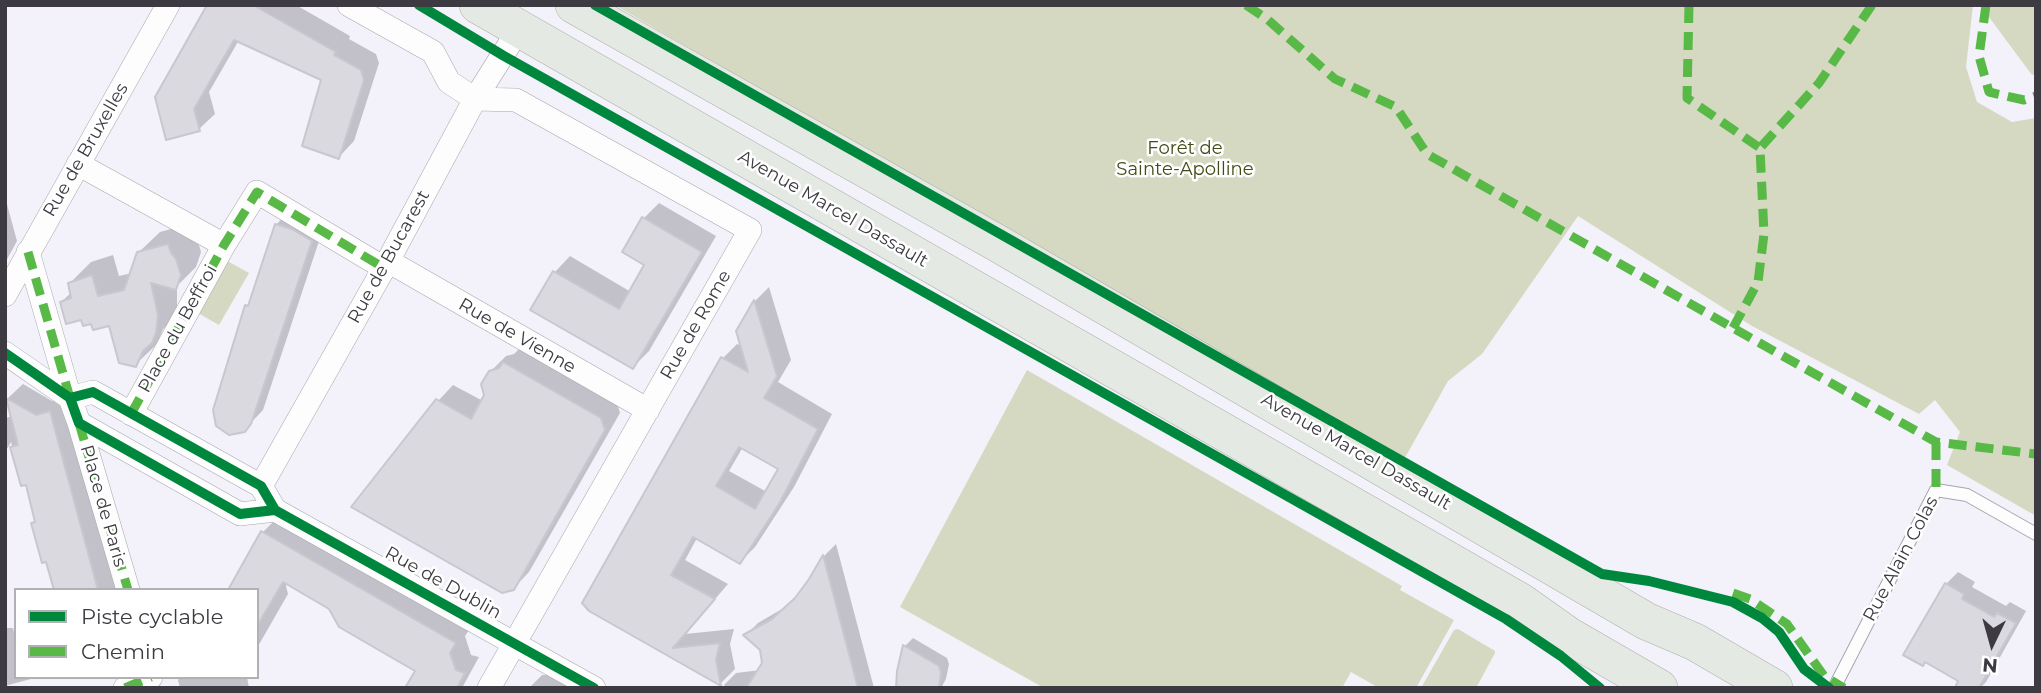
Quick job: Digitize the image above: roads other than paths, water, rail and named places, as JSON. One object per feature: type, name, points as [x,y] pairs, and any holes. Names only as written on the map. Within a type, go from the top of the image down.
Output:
[{"type":"main road","name":"Avenue Marcel Dassault","points":[[478,5],[1521,602],[1569,636],[1659,688]]},
{"type":"main road","name":"Avenue Marcel Dassault","points":[[575,5],[997,243],[1646,621],[1695,642],[1774,688]]},
{"type":"street","name":"Rue de Bruxelles","points":[[5,295],[168,5]]},
{"type":"street","points":[[349,5],[433,52],[449,82],[475,99]]},
{"type":"street","name":"Rue de Bucarest","points":[[261,486],[386,265],[475,99],[519,29]]},
{"type":"street","name":"Rue de Rome","points":[[475,99],[516,100],[750,230],[488,688]]},
{"type":"street","name":"Place du Beffroi","points":[[78,164],[224,244]]},
{"type":"street","name":"Place du Beffroi","points":[[131,414],[224,244],[257,192],[386,265]]},
{"type":"street","points":[[5,353],[69,398],[93,392],[261,486],[275,510],[240,514],[79,423],[69,398],[28,252]]},
{"type":"street","name":"Rue de Vienne","points":[[386,265],[648,410]]},
{"type":"street","name":"Place de Paris","points":[[79,423],[127,588]]},
{"type":"street","name":"Rue de Dublin","points":[[275,510],[594,688]]},
{"type":"street","points":[[125,688],[148,679]]},
{"type":"lane","name":"Rue Alain Colas","points":[[1834,688],[1936,490],[1967,495],[2036,534]]},
{"type":"park label","name":"Forêt de Sainte-Apolline","points":[[1185,159]]}]
